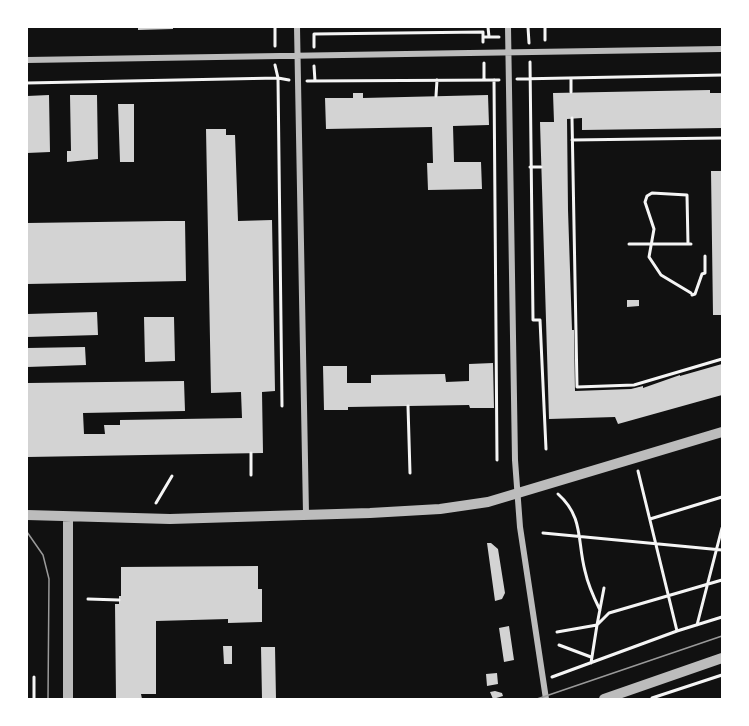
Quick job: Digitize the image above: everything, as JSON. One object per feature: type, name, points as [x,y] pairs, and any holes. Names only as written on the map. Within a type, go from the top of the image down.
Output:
[{"type":"street","points":[[297,27],[306,514]]},
{"type":"street","points":[[507,27],[515,460],[520,527],[546,699]]},
{"type":"street","points":[[27,60],[722,49]]},
{"type":"street","points":[[27,515],[170,519],[440,509],[488,502],[722,432]]},
{"type":"street","points":[[68,517],[68,699]]},
{"type":"street","points":[[604,699],[722,658]]},
{"type":"path","points":[[488,27],[489,37]]},
{"type":"path","points":[[528,27],[529,36]]},
{"type":"path","points":[[545,27],[545,40]]},
{"type":"path","points":[[314,46],[314,34],[483,32],[483,37]]},
{"type":"path","points":[[484,61],[484,80]]},
{"type":"path","points":[[314,64],[315,81]]},
{"type":"path","points":[[546,449],[540,320],[533,320],[531,79],[722,75]]},
{"type":"path","points":[[278,78],[282,406]]},
{"type":"path","points":[[27,82],[278,78],[298,81],[494,80],[497,460]]},
{"type":"path","points":[[571,78],[571,93]]},
{"type":"path","points":[[436,80],[436,96]]},
{"type":"path","points":[[572,118],[570,167],[577,387],[634,385],[722,359]]},
{"type":"path","points":[[572,140],[722,138]]},
{"type":"path","points":[[530,167],[541,167]]},
{"type":"path","points":[[629,244],[650,244],[689,244],[687,195],[652,193],[647,196],[645,202],[654,229],[650,244],[649,256],[655,267],[670,281],[691,294],[695,294],[702,274],[705,273],[705,256]]},
{"type":"path","points":[[408,406],[410,472]]},
{"type":"path","points":[[251,453],[251,475]]},
{"type":"path","points":[[638,471],[676,631]]},
{"type":"path","points":[[156,503],[172,476]]},
{"type":"path","points":[[558,494],[570,506],[576,517],[584,570],[600,610]]},
{"type":"path","points":[[650,519],[722,497]]},
{"type":"path","points":[[697,625],[706,583],[720,549],[722,528]]},
{"type":"path","points":[[543,533],[720,549]]},
{"type":"path","points":[[557,632],[597,625],[609,613],[722,580]]},
{"type":"path","points":[[591,663],[604,588]]},
{"type":"path","points":[[88,599],[119,600]]},
{"type":"path","points":[[552,677],[676,631],[722,617]]},
{"type":"path","points":[[560,645],[591,657]]},
{"type":"path","points":[[648,699],[722,675]]},
{"type":"path","points":[[34,677],[34,699]]},
{"type":"building","points":[[138,27],[173,27],[173,29],[138,30]]},
{"type":"building","points":[[710,90],[710,93],[722,93],[722,128],[582,130],[582,118],[567,119],[572,330],[574,330],[575,391],[631,389],[643,386],[643,388],[722,364],[722,395],[618,424],[615,417],[549,419],[540,122],[554,122],[553,93]]},
{"type":"building","points":[[353,93],[363,93],[363,98],[488,95],[489,125],[453,126],[454,162],[481,162],[482,189],[428,190],[427,163],[433,163],[432,127],[326,129],[325,98],[353,98]]},
{"type":"building","points":[[49,95],[50,152],[27,153],[27,96]]},
{"type":"building","points":[[70,95],[97,95],[98,159],[67,162],[67,151],[71,151]]},
{"type":"building","points":[[118,104],[134,104],[134,162],[120,162]]},
{"type":"building","points":[[206,129],[226,129],[226,135],[235,135],[238,221],[272,220],[275,391],[262,392],[263,453],[27,457],[28,383],[184,381],[185,411],[83,413],[84,434],[105,434],[104,425],[120,425],[120,420],[242,418],[241,392],[211,393]]},
{"type":"building","points":[[711,171],[722,171],[722,315],[713,315]]},
{"type":"building","points":[[185,221],[186,281],[27,284],[27,223]]},
{"type":"building","points":[[627,300],[639,300],[639,306],[627,307]]},
{"type":"building","points":[[97,312],[98,335],[27,337],[27,314]]},
{"type":"building","points":[[144,317],[174,317],[175,361],[145,362]]},
{"type":"building","points":[[85,347],[86,365],[27,367],[27,348]]},
{"type":"building","points":[[493,363],[494,408],[470,408],[469,405],[348,407],[348,410],[324,410],[323,366],[347,366],[347,383],[371,383],[371,375],[445,374],[446,382],[469,381],[469,364]]},
{"type":"building","points":[[487,543],[491,543],[498,549],[505,593],[502,599],[495,601]]},
{"type":"building","points":[[258,566],[258,589],[262,589],[262,622],[228,623],[228,619],[156,621],[156,694],[141,694],[142,699],[116,699],[115,604],[119,604],[119,596],[121,596],[121,567]]},
{"type":"building","points":[[509,626],[514,660],[504,662],[499,628]]},
{"type":"building","points":[[223,646],[232,646],[232,664],[224,664]]},
{"type":"building","points":[[261,647],[275,647],[276,699],[262,699]]},
{"type":"building","points":[[497,673],[498,684],[487,686],[486,674]]},
{"type":"building","points":[[490,692],[502,693],[503,696],[493,699]]},
{"type":"tram line","points":[[27,532],[43,555],[49,579],[48,699]]},
{"type":"tram line","points":[[537,699],[722,636]]}]
